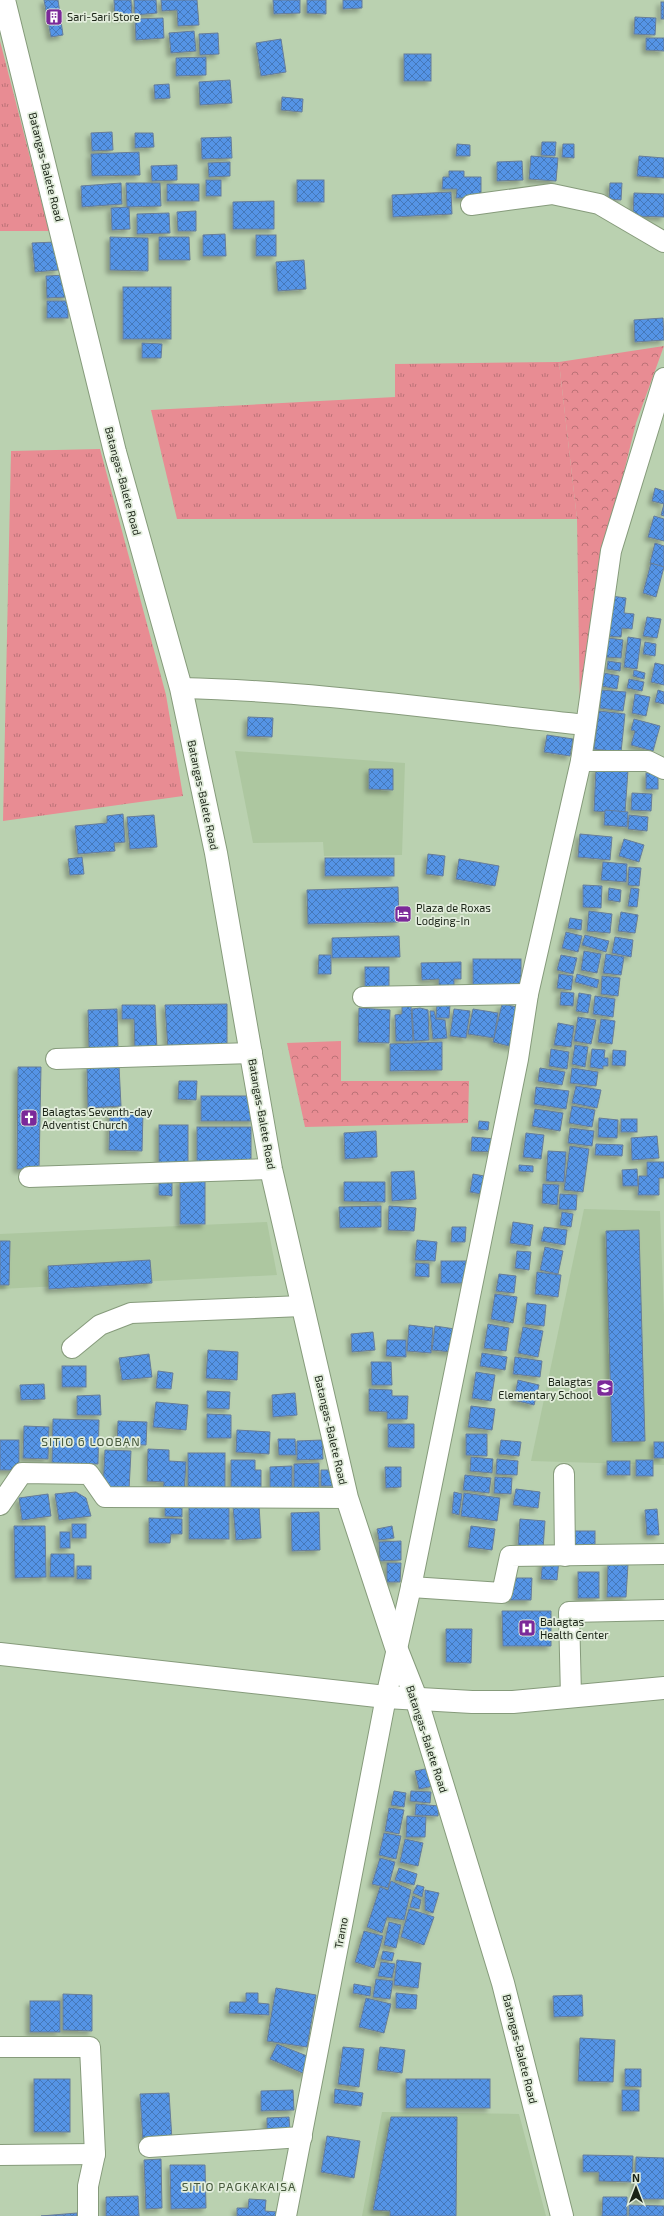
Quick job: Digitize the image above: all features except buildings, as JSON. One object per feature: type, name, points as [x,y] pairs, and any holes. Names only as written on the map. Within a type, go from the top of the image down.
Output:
[{"type":"main road","name":"Batangas-Balete Road","points":[[4,0],[114,452],[181,688],[216,853],[271,1169],[347,1498],[397,1650],[416,1698],[503,1983],[562,2216]]},
{"type":"main road","points":[[0,1654],[386,1697],[472,1702],[506,1702],[664,1688]]},
{"type":"street","points":[[471,205],[552,194],[599,204],[664,242]]},
{"type":"street","name":"Tramo","points":[[286,2216],[386,1697],[411,1587],[518,1059],[528,994],[581,761],[611,551],[664,378]]},
{"type":"street","points":[[181,688],[246,689],[352,698],[586,725]]},
{"type":"street","points":[[581,761],[648,761],[664,769]]},
{"type":"street","points":[[363,997],[528,994]]},
{"type":"street","points":[[56,1059],[252,1054]]},
{"type":"street","points":[[29,1177],[271,1169]]},
{"type":"street","points":[[72,1348],[100,1325],[131,1313],[302,1306]]},
{"type":"street","points":[[0,1505],[22,1473],[89,1474],[105,1497],[347,1498]]},
{"type":"street","points":[[564,1474],[565,1556]]},
{"type":"street","points":[[411,1587],[502,1593],[510,1556],[664,1554]]},
{"type":"street","points":[[570,1697],[569,1612],[664,1610]]},
{"type":"street","points":[[0,2047],[90,2047],[94,2154],[88,2186],[88,2216]]},
{"type":"street","points":[[149,2147],[302,2137]]},
{"type":"street","points":[[0,2155],[94,2154]]},
{"type":"shaded area","points":[[235,751],[405,763],[402,855],[324,856],[323,842],[253,843]]},
{"type":"shaded area","name":"Balagtas Elementary School","points":[[584,1209],[660,1211],[664,1315],[664,1465],[531,1461]]},
{"type":"shaded area","points":[[267,1222],[277,1275],[0,1289],[0,1234]]},
{"type":"shaded area","points":[[382,2112],[519,2114],[546,2216],[362,2216]]},
{"type":"green space","points":[[0,41],[49,231],[0,231]]},
{"type":"green space","points":[[664,346],[636,423],[604,553],[580,715],[577,519],[559,362]]},
{"type":"green space","points":[[559,362],[577,519],[177,519],[151,410],[395,397],[395,364]]},
{"type":"green space","points":[[100,449],[166,695],[183,796],[3,821],[11,451]]},
{"type":"green space","points":[[341,1041],[341,1081],[469,1081],[468,1123],[305,1127],[287,1043]]},
{"type":"place","name":"Sari-Sari Store","points":[[54,17]]},
{"type":"place","name":"Plaza de Roxas Lodging-In","points":[[403,914]]},
{"type":"place","name":"Balagtas Seventh-day Adventist Church","points":[[29,1118]]},
{"type":"place","name":"Balagtas Elementary School","points":[[605,1388]]},
{"type":"place","name":"Balagtas Health Center","points":[[527,1628]]},
{"type":"district","name":"SITIO 6 LOOBAN","points":[[91,1442]]},
{"type":"district","name":"SITIO PAGKAKAISA","points":[[239,2187]]}]
